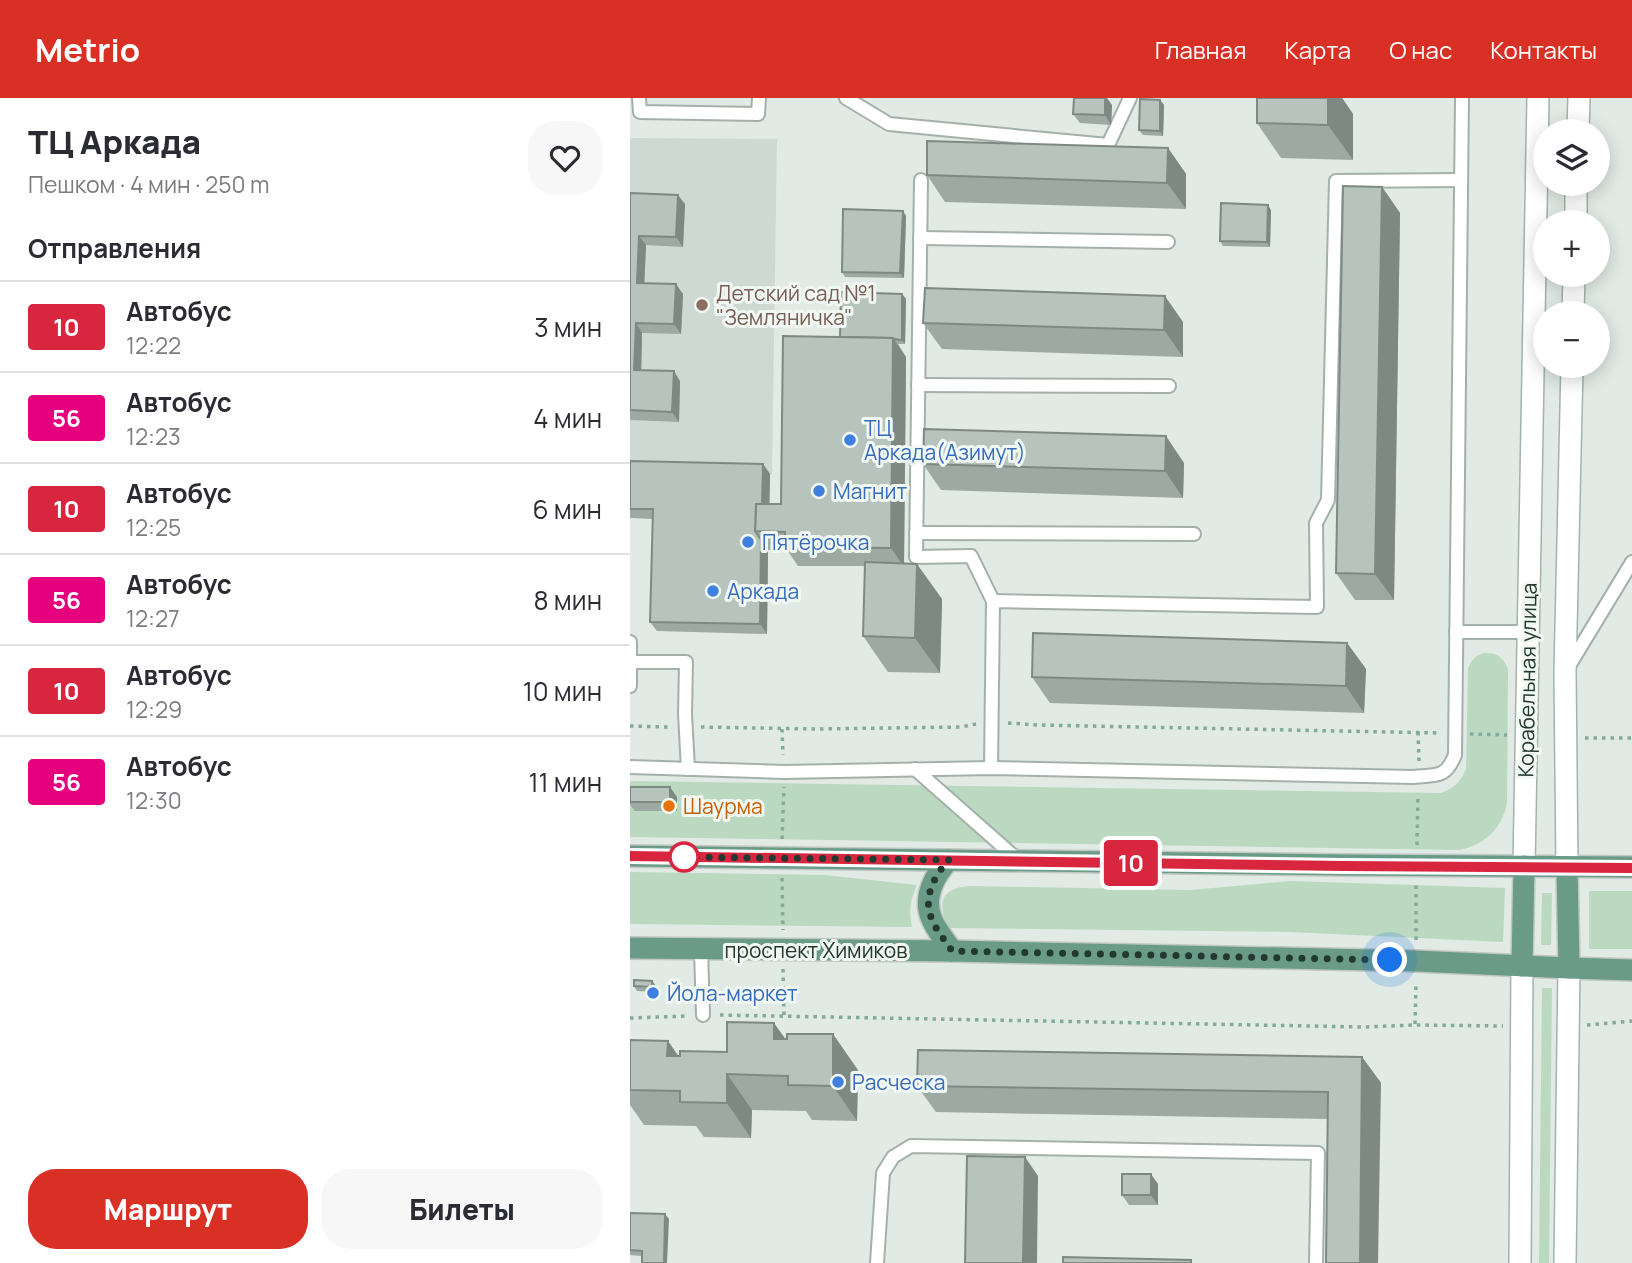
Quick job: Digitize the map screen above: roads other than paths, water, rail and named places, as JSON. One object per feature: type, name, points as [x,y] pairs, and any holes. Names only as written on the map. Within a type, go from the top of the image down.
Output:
[{"type":"main road","name":"Корабельная улица","points":[[1520,1263],[1522,966],[1538,98]]},
{"type":"main road","points":[[1578,98],[1578,119]]},
{"type":"main road","name":"Корабельная улица","points":[[1564,1263],[1569,968],[1565,672],[1572,378]]},
{"type":"main road","points":[[630,856],[1632,867]]},
{"type":"main road","points":[[949,860],[939,871],[928,907],[931,919],[952,951]]},
{"type":"main road","name":"проспект Химиков","points":[[630,948],[952,951],[1416,961],[1632,970]]},
{"type":"lane","points":[[639,98],[640,112],[758,114],[760,98]]},
{"type":"lane","points":[[846,98],[889,124],[1108,145],[1130,98]]},
{"type":"lane","points":[[630,767],[784,772],[991,768],[1429,777],[1441,774],[1450,767],[1455,755],[1462,98]]},
{"type":"lane","points":[[921,180],[916,557],[971,556],[993,601],[991,768]]},
{"type":"lane","points":[[993,601],[1317,607],[1316,523],[1328,500],[1336,181],[1461,180]]},
{"type":"lane","points":[[920,238],[1168,242]]},
{"type":"lane","points":[[918,385],[1169,386]]},
{"type":"lane","points":[[916,533],[1194,534]]},
{"type":"lane","points":[[1565,672],[1632,562]]},
{"type":"lane","points":[[1456,632],[1528,632]]},
{"type":"lane","points":[[630,642],[630,686]]},
{"type":"lane","points":[[631,662],[686,662],[688,769]]},
{"type":"lane","points":[[915,769],[1019,861]]},
{"type":"lane","points":[[701,950],[703,1015]]},
{"type":"lane","points":[[877,1263],[883,1173],[893,1157],[911,1146],[1318,1153],[1316,1263]]},
{"type":"place","name":"Детский сад №1 \"Земляничка\"","points":[[702,305]]},
{"type":"place","name":"ТЦ Аркада(Азимут)","points":[[850,440]]},
{"type":"place","name":"Магнит","points":[[819,491]]},
{"type":"place","name":"Пятёрочка","points":[[748,542]]},
{"type":"place","name":"Аркада","points":[[713,591]]},
{"type":"place","name":"Шаурма","points":[[669,806]]},
{"type":"place","name":"Йола-маркет","points":[[653,993]]},
{"type":"place","name":"Расческа","points":[[838,1082]]}]
